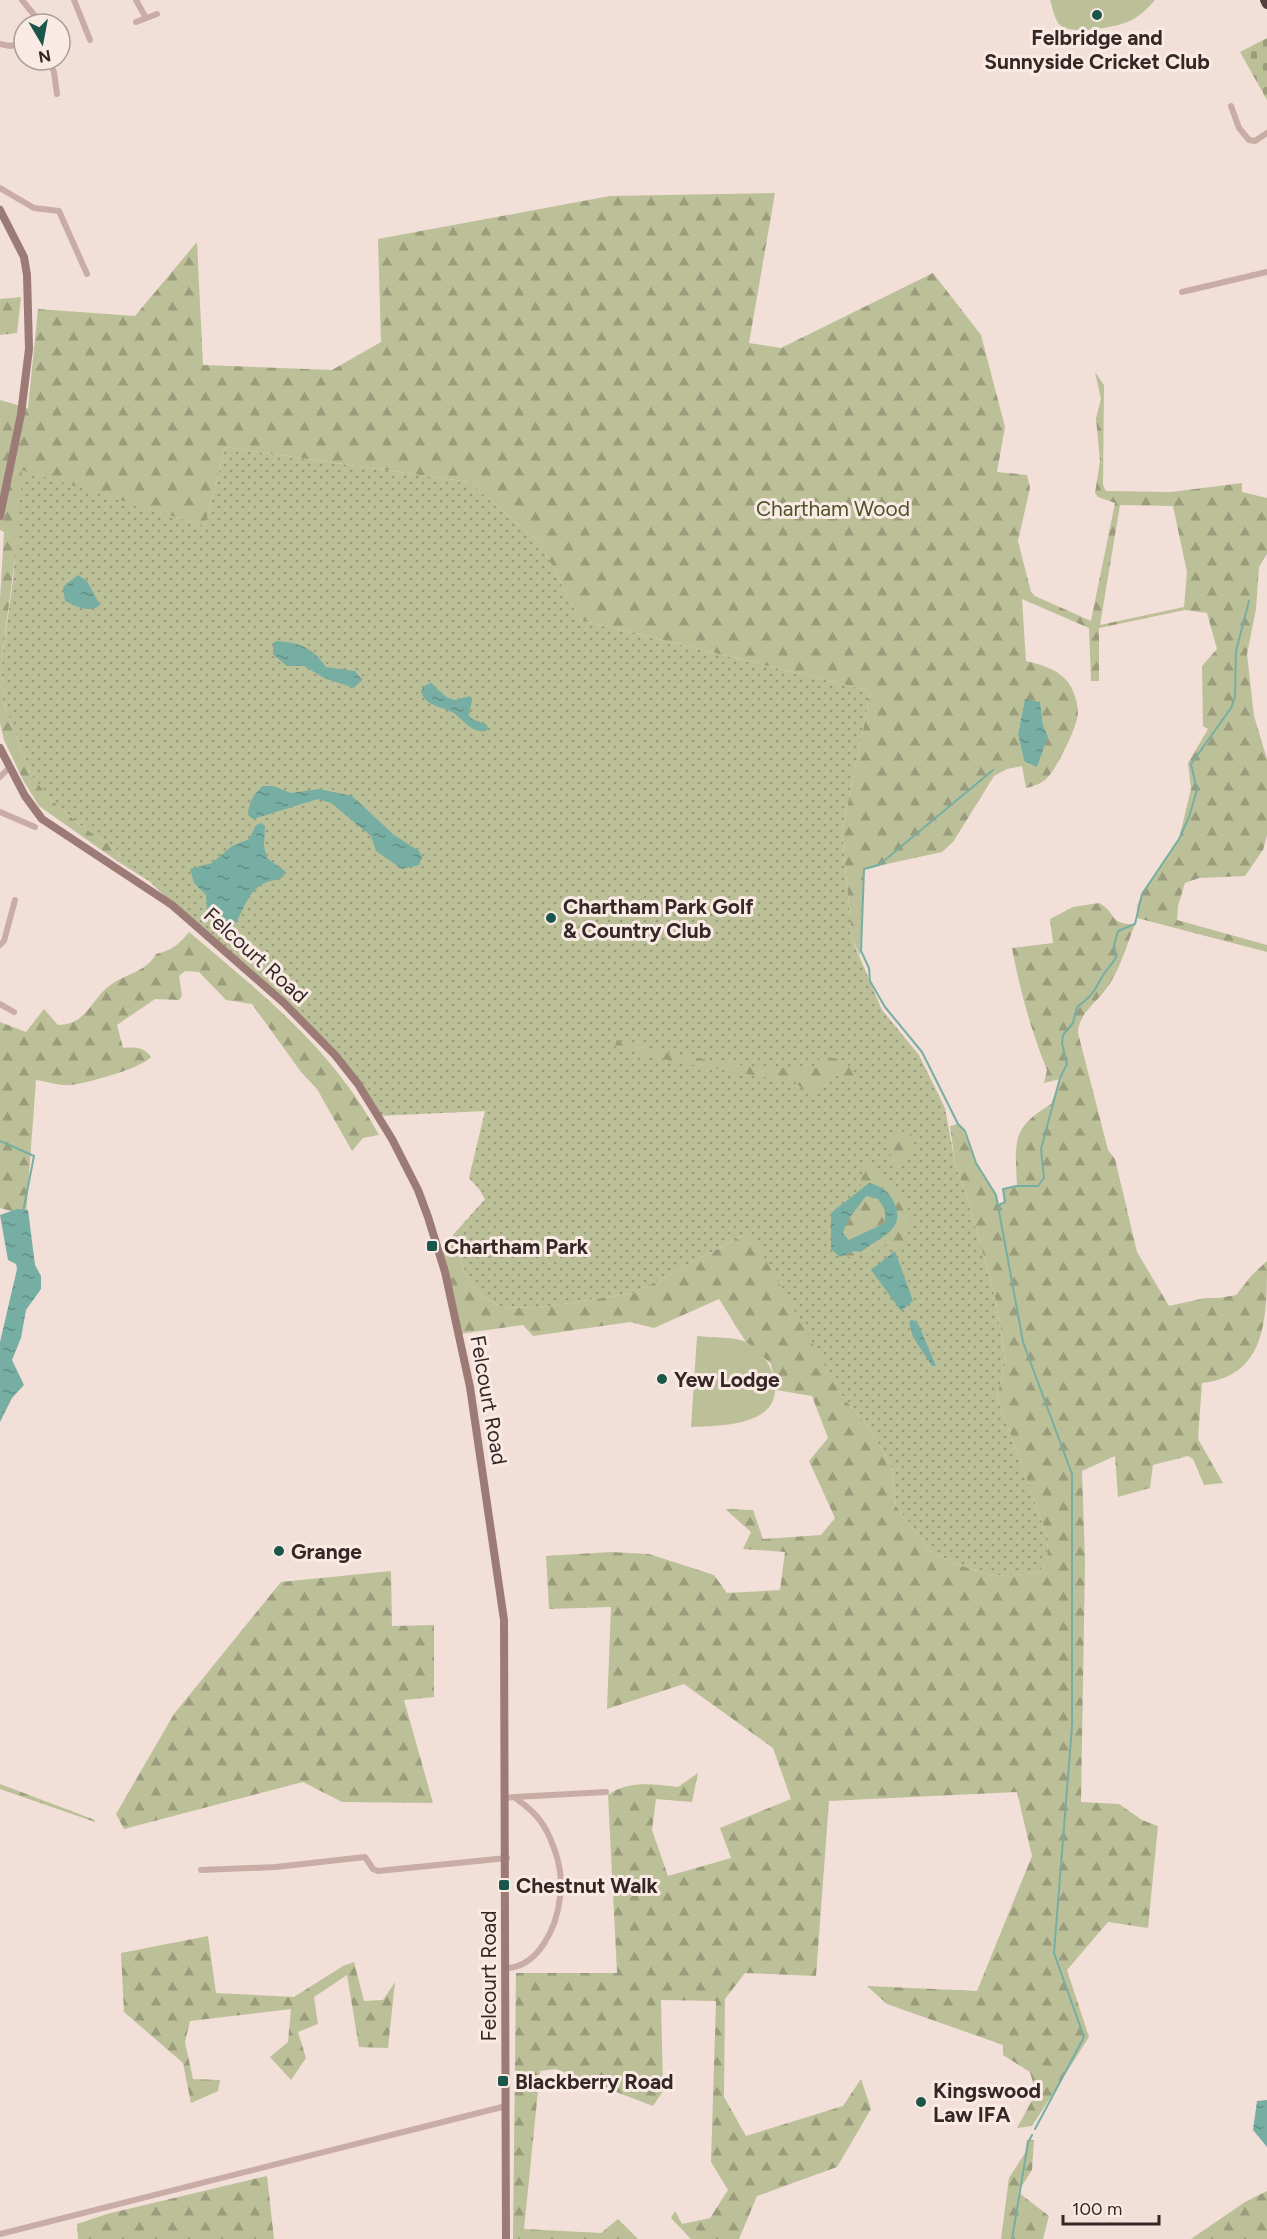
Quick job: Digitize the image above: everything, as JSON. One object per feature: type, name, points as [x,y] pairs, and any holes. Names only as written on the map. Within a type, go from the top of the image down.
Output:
[{"type":"highway","points":[[1265,0],[1267,4]]},
{"type":"street","points":[[22,0],[32,12]]},
{"type":"street","points":[[74,0],[90,40]]},
{"type":"street","points":[[136,0],[146,18]]},
{"type":"street","points":[[136,22],[157,14]]},
{"type":"street","points":[[54,72],[57,94]]},
{"type":"street","points":[[1232,106],[1239,128],[1249,140],[1255,141],[1267,134]]},
{"type":"street","points":[[0,188],[34,207],[58,211],[87,274]]},
{"type":"street","points":[[0,210],[24,257],[27,274],[29,349],[21,414],[0,516]]},
{"type":"street","points":[[1182,292],[1267,272]]},
{"type":"street","name":"Felcourt Road","points":[[0,748],[8,769],[42,819],[172,905],[310,1028],[358,1084],[405,1164],[425,1210],[445,1272],[478,1433],[504,1620],[510,1798],[505,1968],[506,2239]]},
{"type":"street","points":[[0,777],[8,769]]},
{"type":"street","points":[[0,812],[35,827]]},
{"type":"street","points":[[0,945],[4,941],[15,900]]},
{"type":"street","points":[[0,1004],[15,1012]]},
{"type":"street","points":[[510,1798],[606,1792]]},
{"type":"street","points":[[505,1968],[526,1963],[543,1946],[549,1935],[561,1896],[558,1861],[550,1838],[533,1811],[510,1798]]},
{"type":"street","points":[[201,1870],[276,1867],[365,1857],[373,1869],[378,1871],[507,1858]]},
{"type":"street","points":[[0,2234],[506,2106]]},
{"type":"green space","name":"Felbridge and Sunnyside Cricket Club","points":[[1050,0],[1155,0],[1144,12],[1130,21],[1106,28],[1075,30],[1061,26],[1055,17]]},
{"type":"green space","points":[[1267,38],[1267,100],[1240,52]]},
{"type":"green space","name":"Chartham Wood","points":[[775,193],[749,343],[781,348],[933,273],[981,335],[1005,427],[997,472],[1027,475],[1030,488],[1018,541],[1031,592],[1035,596],[1091,621],[1115,503],[1098,497],[1095,493],[1100,461],[1096,418],[1101,399],[1095,372],[1104,385],[1103,485],[1106,491],[1171,492],[1242,483],[1242,492],[1267,498],[1267,554],[1259,567],[1256,609],[1247,654],[1254,716],[1267,759],[1267,835],[1263,850],[1245,876],[1199,878],[1185,883],[1178,906],[1177,920],[1267,945],[1267,952],[1137,918],[1137,906],[1142,894],[1179,839],[1191,789],[1188,763],[1208,729],[1203,726],[1202,666],[1217,649],[1207,613],[1185,610],[1099,628],[1099,681],[1091,681],[1089,628],[1022,599],[1026,661],[1045,666],[1056,672],[1070,685],[1078,709],[1075,727],[1056,765],[1045,780],[1026,788],[1022,766],[1007,769],[994,776],[953,842],[942,852],[864,869],[860,955],[852,939],[842,832],[871,691],[580,620],[541,544],[469,482],[225,447],[205,526],[22,470],[17,542],[1,666],[6,710],[31,775],[51,800],[80,825],[120,852],[117,861],[39,806],[23,780],[4,740],[0,723],[0,600],[4,532],[0,530],[0,400],[28,408],[38,309],[135,316],[197,242],[203,365],[332,370],[381,342],[378,239],[610,196]],"holes":[[[1120,505],[1173,506],[1187,572],[1184,607],[1100,625]],[[1025,700],[1040,703],[1043,725],[1048,736],[1024,761],[1018,734]]]},
{"type":"green space","points":[[21,297],[17,333],[0,335],[0,299]]},
{"type":"green space","name":"Chartham Park","points":[[225,447],[469,482],[541,544],[580,620],[871,691],[842,832],[852,939],[882,1010],[919,1055],[945,1108],[955,1163],[969,1203],[995,1297],[1006,1362],[997,1396],[1048,1539],[1047,1562],[1038,1573],[993,1576],[953,1563],[929,1550],[896,1506],[891,1465],[871,1431],[842,1396],[742,1236],[634,1293],[538,1308],[501,1307],[481,1295],[468,1281],[453,1235],[485,1199],[469,1178],[485,1111],[378,1116],[335,1055],[149,881],[117,861],[120,852],[80,825],[51,800],[31,775],[6,710],[1,666],[13,580],[22,469],[205,526]]},
{"type":"green space","points":[[1099,903],[1116,920],[1126,924],[1135,924],[1122,960],[1109,986],[1083,1016],[1078,1033],[1108,1150],[1115,1159],[1137,1252],[1169,1306],[1205,1298],[1236,1295],[1267,1261],[1264,1323],[1259,1341],[1251,1356],[1240,1369],[1223,1378],[1202,1383],[1198,1439],[1223,1483],[1204,1485],[1193,1459],[1188,1456],[1153,1465],[1150,1488],[1118,1497],[1115,1456],[1082,1471],[1085,1561],[1081,1802],[1119,1804],[1142,1820],[1158,1826],[1148,1928],[1108,1922],[1067,1970],[1089,2037],[1032,2126],[1017,2128],[1036,2093],[1030,2072],[1003,2055],[1003,2045],[887,2004],[867,1986],[977,1991],[1032,1856],[1017,1792],[829,1801],[816,1976],[745,1973],[725,1999],[724,2097],[746,2136],[843,2106],[861,2079],[871,2109],[837,2167],[757,2196],[739,2239],[691,2239],[671,2218],[675,2211],[682,2224],[710,2218],[728,2190],[711,2162],[716,2001],[661,2000],[663,2091],[653,2106],[556,2069],[540,2071],[524,2229],[601,2233],[618,2219],[638,2239],[513,2239],[516,1973],[617,1973],[608,1795],[633,1785],[678,1787],[698,1773],[692,1802],[656,1799],[652,1830],[668,1876],[731,1858],[720,1828],[791,1799],[773,1748],[684,1684],[607,1709],[611,1607],[549,1609],[546,1556],[611,1552],[649,1554],[714,1575],[727,1593],[780,1590],[785,1552],[743,1549],[751,1532],[725,1509],[753,1510],[763,1539],[821,1535],[835,1518],[809,1461],[828,1438],[812,1396],[776,1390],[771,1364],[746,1342],[719,1299],[654,1328],[630,1322],[533,1336],[523,1325],[459,1334],[440,1254],[453,1235],[468,1281],[481,1295],[501,1307],[538,1308],[634,1293],[742,1236],[754,1239],[842,1396],[871,1431],[891,1465],[896,1506],[929,1550],[953,1563],[993,1576],[1038,1573],[1047,1562],[1048,1539],[997,1396],[1006,1361],[995,1297],[969,1203],[955,1163],[950,1126],[958,1124],[962,1127],[976,1163],[996,1195],[999,1205],[1004,1204],[1003,1189],[1017,1185],[1018,1137],[1029,1121],[1051,1104],[1060,1079],[1044,1083],[1047,1070],[1026,1010],[1012,948],[1053,943],[1050,919],[1073,907]]},
{"type":"green space","points":[[189,932],[294,1024],[339,1075],[379,1135],[363,1138],[352,1151],[317,1089],[301,1072],[252,1004],[226,1000],[199,972],[185,971],[179,976],[182,996],[179,1000],[155,999],[117,1025],[123,1048],[142,1049],[151,1057],[146,1061],[113,1075],[77,1084],[61,1085],[36,1080],[26,1215],[0,1208],[0,1022],[26,1032],[44,1009],[58,1025],[75,1021],[108,987],[146,965],[156,954],[175,946]]},
{"type":"green space","points":[[617,1040],[682,1056],[761,1068],[817,1068],[820,1055],[845,1061],[855,1077],[865,1085],[839,1075],[825,1081],[820,1093],[809,1095],[795,1082],[675,1062],[615,1046]]},
{"type":"green space","points":[[910,1130],[914,1141],[912,1156],[904,1164],[890,1162],[892,1146],[886,1136]]},
{"type":"green space","points":[[872,1153],[874,1157],[870,1165],[898,1194],[908,1210],[909,1230],[900,1247],[895,1251],[891,1240],[880,1249],[867,1254],[840,1257],[854,1251],[861,1252],[897,1226],[869,1183],[860,1189],[863,1165]]},
{"type":"green space","points":[[866,1196],[878,1199],[885,1210],[885,1223],[849,1240],[843,1233],[847,1221]]},
{"type":"green space","points":[[697,1336],[737,1339],[748,1343],[758,1351],[773,1374],[775,1395],[769,1407],[760,1415],[733,1424],[691,1427]]},
{"type":"green space","points":[[391,1571],[392,1626],[434,1625],[434,1697],[404,1700],[433,1803],[342,1802],[303,1782],[124,1829],[116,1814],[174,1714],[281,1582]]},
{"type":"green space","points":[[0,1784],[95,1820],[95,1822],[0,1789]]},
{"type":"green space","points":[[208,1936],[216,1993],[294,1997],[343,1966],[354,1962],[364,2001],[383,2000],[395,1982],[388,2048],[359,2047],[347,1975],[314,1997],[318,2024],[298,2032],[306,2058],[291,2080],[270,2057],[288,2042],[291,2009],[190,2021],[185,2042],[193,2079],[220,2080],[218,2091],[191,2103],[183,2063],[124,2012],[121,1953]]},
{"type":"green space","points":[[1027,2140],[1034,2140],[1032,2170],[1018,2192],[1049,2216],[1043,2239],[1001,2239],[1009,2178],[1025,2153]]},
{"type":"green space","points":[[267,2176],[274,2239],[78,2239],[77,2224],[107,2214]]},
{"type":"green space","points":[[1267,2191],[1267,2239],[1191,2239],[1245,2202]]},
{"type":"water","points":[[78,575],[87,581],[100,605],[96,608],[82,608],[65,601],[63,587]]},
{"type":"water","points":[[277,641],[305,647],[326,667],[355,671],[362,680],[354,688],[324,678],[304,666],[287,666],[273,654],[273,643]]},
{"type":"water","points":[[431,683],[446,697],[455,700],[470,696],[472,700],[469,715],[472,719],[487,725],[488,730],[472,729],[452,712],[426,700],[421,692],[424,686]]},
{"type":"water","points":[[1025,699],[1040,702],[1043,725],[1048,736],[1037,767],[1024,761],[1018,734]]},
{"type":"water","points":[[263,786],[273,786],[291,793],[319,789],[352,796],[394,835],[419,851],[422,857],[419,865],[402,869],[376,851],[371,836],[331,803],[318,799],[253,819],[248,815],[249,806],[254,795]]},
{"type":"water","points":[[262,823],[265,826],[264,846],[267,858],[285,871],[283,877],[263,884],[250,895],[229,931],[207,914],[206,895],[194,883],[190,869],[212,863],[232,846],[249,839],[256,825]]},
{"type":"water","points":[[869,1183],[884,1189],[890,1195],[897,1212],[897,1220],[889,1232],[861,1252],[854,1251],[840,1257],[831,1249],[831,1213]],"holes":[[[866,1196],[878,1199],[885,1210],[885,1223],[849,1240],[843,1233],[847,1221]]]},
{"type":"water","points":[[17,1209],[28,1210],[35,1265],[41,1276],[41,1289],[26,1310],[21,1338],[12,1360],[24,1385],[12,1398],[0,1422],[0,1342],[17,1269],[16,1264],[8,1260],[0,1215]]},
{"type":"water","points":[[895,1251],[913,1301],[901,1311],[871,1270]]},
{"type":"water","points":[[917,1321],[936,1366],[932,1366],[913,1337],[909,1322]]},
{"type":"water","points":[[1267,2100],[1267,2147],[1253,2130],[1257,2101]]},
{"type":"waterway","points":[[999,1205],[1005,1202],[1003,1189],[1038,1186],[1044,1178],[1041,1149],[1060,1078],[1067,1064],[1062,1043],[1063,1035],[1073,1023],[1077,1007],[1092,994],[1116,957],[1114,945],[1118,931],[1135,924],[1142,894],[1179,839],[1189,817],[1197,790],[1191,764],[1231,708],[1235,697],[1236,651],[1249,601]]},
{"type":"waterway","points":[[993,770],[879,865],[864,869],[861,951],[869,968],[870,981],[885,1007],[922,1052],[958,1124],[965,1131],[976,1163],[996,1195],[1023,1342],[1072,1474],[1072,1726],[1054,1953],[1084,2037],[1035,2129]]},
{"type":"waterway","points":[[0,1141],[34,1156],[23,1212]]},
{"type":"waterway","points":[[1012,2239],[1028,2143],[1032,2135]]},
{"type":"place","name":"Felbridge and Sunnyside Cricket Club","points":[[1097,15]]},
{"type":"place","name":"Chartham Park Golf & Country Club","points":[[551,918]]},
{"type":"place","name":"Chartham Park","points":[[432,1246]]},
{"type":"place","name":"Yew Lodge","points":[[662,1379]]},
{"type":"place","name":"Grange","points":[[279,1551]]},
{"type":"place","name":"Chestnut Walk","points":[[504,1885]]},
{"type":"place","name":"Blackberry Road","points":[[503,2081]]},
{"type":"place","name":"Kingswood Law IFA","points":[[921,2102]]}]
